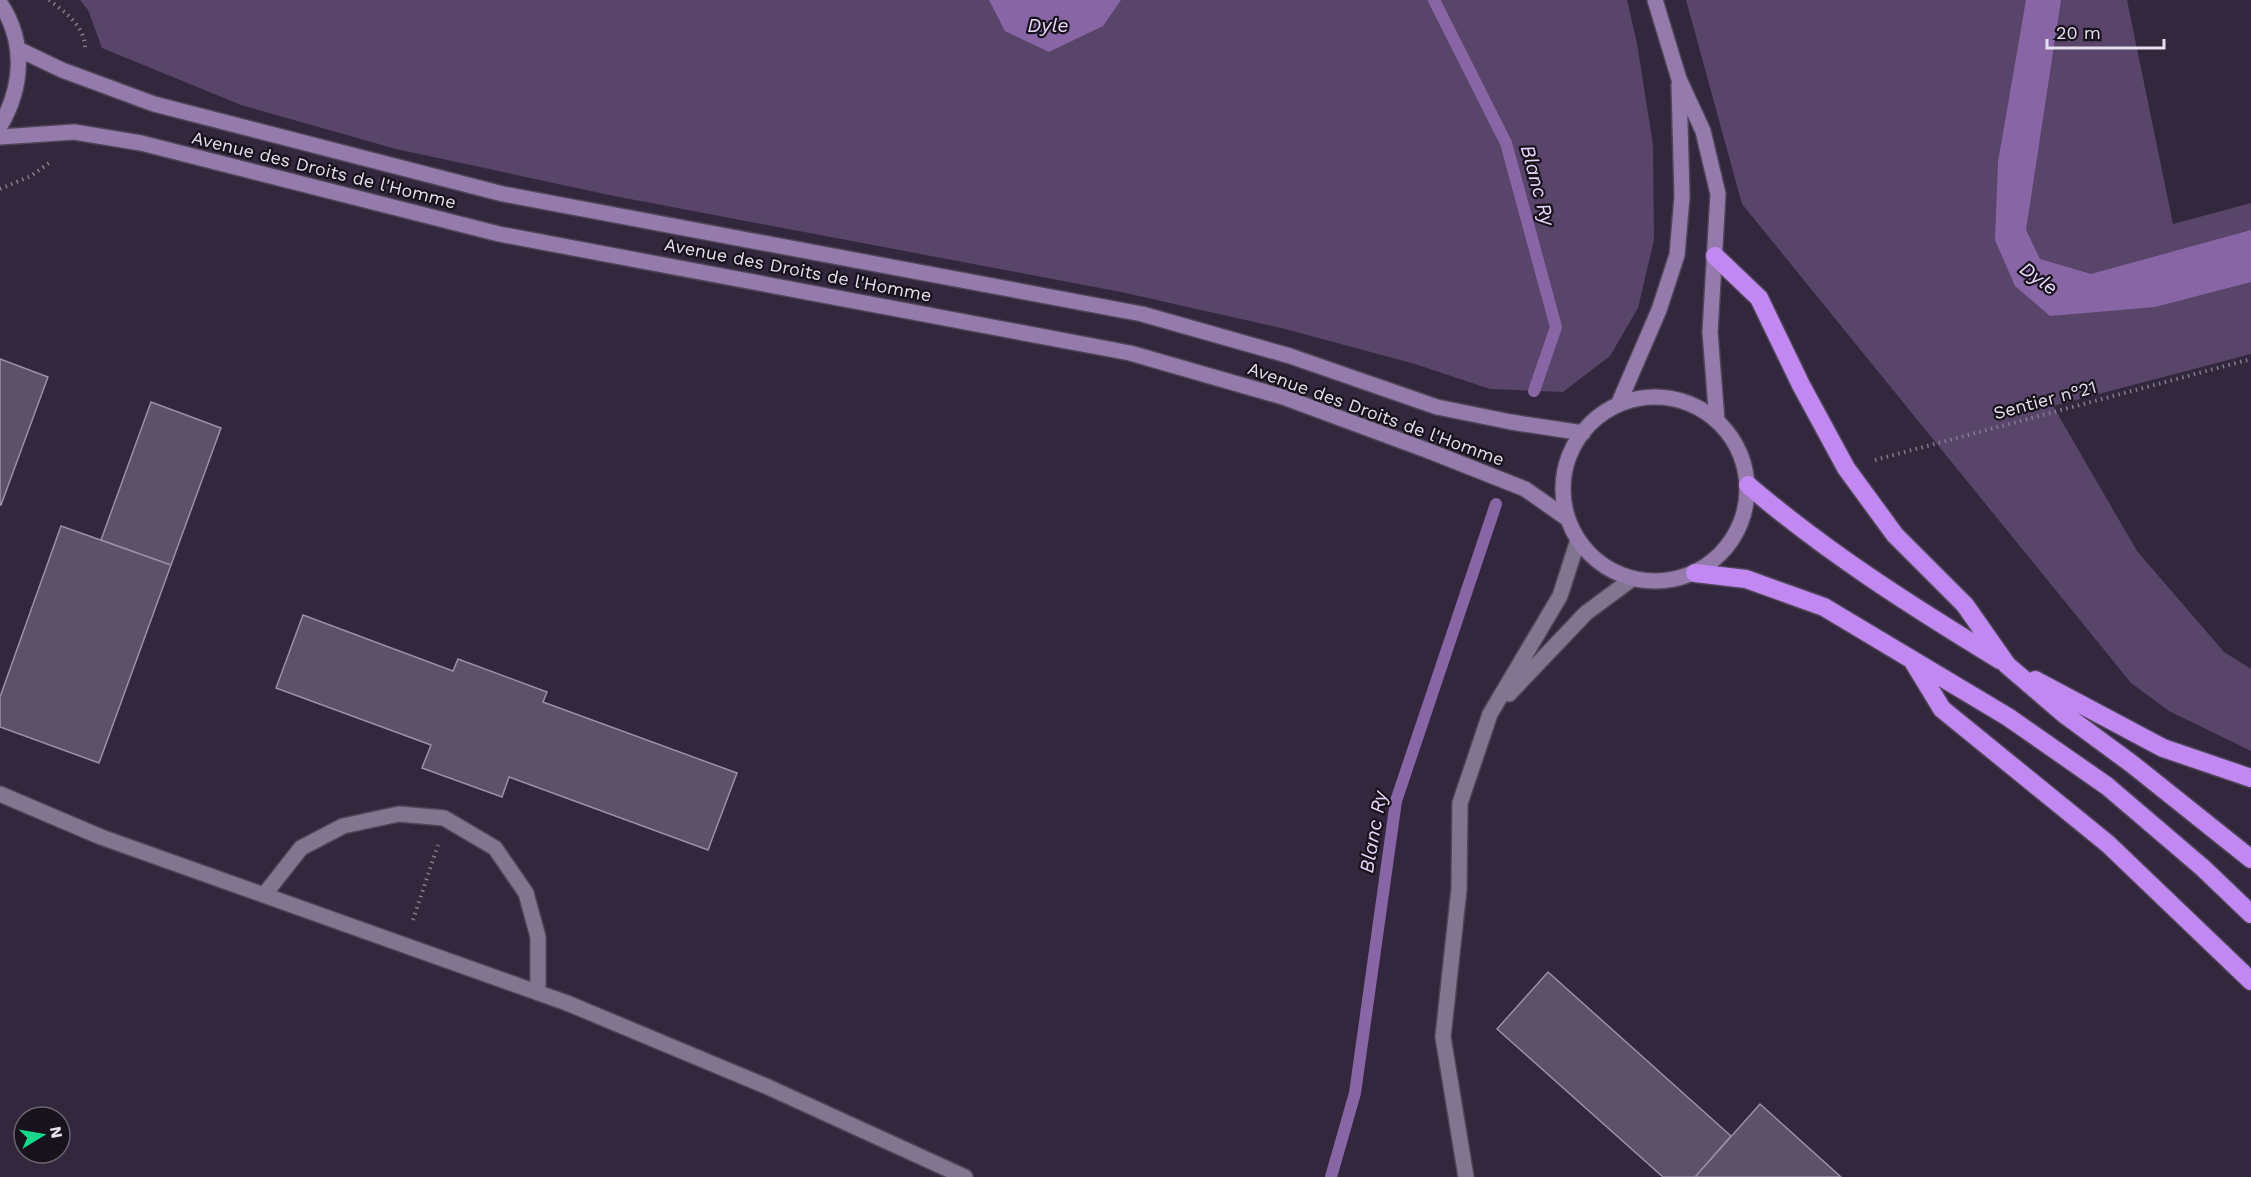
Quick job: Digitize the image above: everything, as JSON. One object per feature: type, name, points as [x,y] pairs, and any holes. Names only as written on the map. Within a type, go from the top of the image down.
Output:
[{"type":"highway","points":[[1714,256],[1759,298],[1801,385],[1846,468],[1895,535],[1965,605],[2007,665],[2064,714],[2141,771],[2251,859]]},
{"type":"highway","points":[[1748,485],[1792,522],[1904,601],[2007,665],[2163,748],[2251,778]]},
{"type":"highway","points":[[1695,573],[1746,579],[1824,607],[2008,717],[2107,786],[2203,868],[2251,914]]},
{"type":"highway","points":[[1911,659],[1942,709],[2108,844],[2251,981]]},
{"type":"main road","points":[[1655,0],[1679,79],[1703,131],[1718,194],[1710,333],[1718,421]]},
{"type":"main road","points":[[0,3],[9,18],[18,49],[19,72],[10,107],[0,126]]},
{"type":"main road","name":"Avenue des Droits de l'Homme","points":[[18,49],[62,70],[154,104],[503,194],[1142,314],[1290,356],[1437,407],[1582,433]]},
{"type":"main road","points":[[1618,405],[1659,310],[1677,255],[1682,197],[1679,79]]},
{"type":"main road","name":"Avenue des Droits de l'Homme","points":[[0,137],[74,132],[141,143],[499,234],[1130,353],[1283,397],[1429,451],[1525,489],[1568,519]]},
{"type":"main road","points":[[1644,398],[1670,398],[1695,406],[1718,421],[1739,451],[1748,485],[1742,521],[1724,552],[1695,573],[1665,582],[1632,579],[1602,565],[1578,540],[1568,519],[1563,489],[1568,459],[1582,433],[1599,416],[1618,405],[1644,398]]},
{"type":"lane","points":[[1466,1177],[1443,1036],[1459,888],[1460,803],[1490,714],[1560,597],[1578,540]]},
{"type":"lane","points":[[1490,714],[1586,613],[1632,579]]},
{"type":"lane","points":[[0,794],[102,837],[538,993],[768,1087],[965,1177]]},
{"type":"lane","points":[[264,895],[301,848],[342,826],[399,814],[444,818],[495,848],[526,893],[538,937],[538,993]]},
{"type":"path","name":"Sentier n°21","points":[[1846,468],[2251,359]]},
{"type":"path","points":[[405,946],[431,868],[444,818]]},
{"type":"shaded area","points":[[80,0],[1627,0],[1637,43],[1653,145],[1654,240],[1638,308],[1610,356],[1563,392],[1490,389],[1415,364],[1285,329],[1121,292],[614,196],[396,149],[241,105],[102,48],[88,10]]},
{"type":"shaded area","points":[[1686,0],[2127,0],[2173,224],[2251,203],[2251,354],[2053,406],[2137,551],[2224,652],[2251,669],[2251,751],[2169,711],[2131,683],[1742,204]]},
{"type":"water","name":"Dyle","points":[[989,0],[1121,0],[1103,26],[1049,52],[1005,31]]},
{"type":"water","points":[[2026,0],[2061,0],[2026,230],[2040,259],[2091,274],[2251,230],[2251,282],[2155,307],[2050,316],[2015,286],[1995,240],[1998,162]]},
{"type":"building","points":[[0,359],[48,377],[1,505],[0,505]]},
{"type":"building","points":[[151,402],[221,428],[171,565],[101,540]]},
{"type":"building","points":[[61,526],[171,565],[99,763],[0,727],[0,697]]},
{"type":"building","points":[[303,615],[453,671],[458,659],[547,692],[543,702],[737,773],[708,850],[509,777],[502,797],[422,768],[431,745],[276,688]]},
{"type":"building","points":[[1548,972],[1731,1136],[1695,1177],[1663,1177],[1497,1029]]},
{"type":"building","points":[[1760,1104],[1841,1177],[1695,1177]]},
{"type":"waterway","name":"Blanc Ry","points":[[1434,0],[1506,143],[1556,327],[1534,391]]},
{"type":"waterway","name":"Blanc Ry","points":[[1331,1177],[1355,1093],[1396,801],[1496,504]]}]
